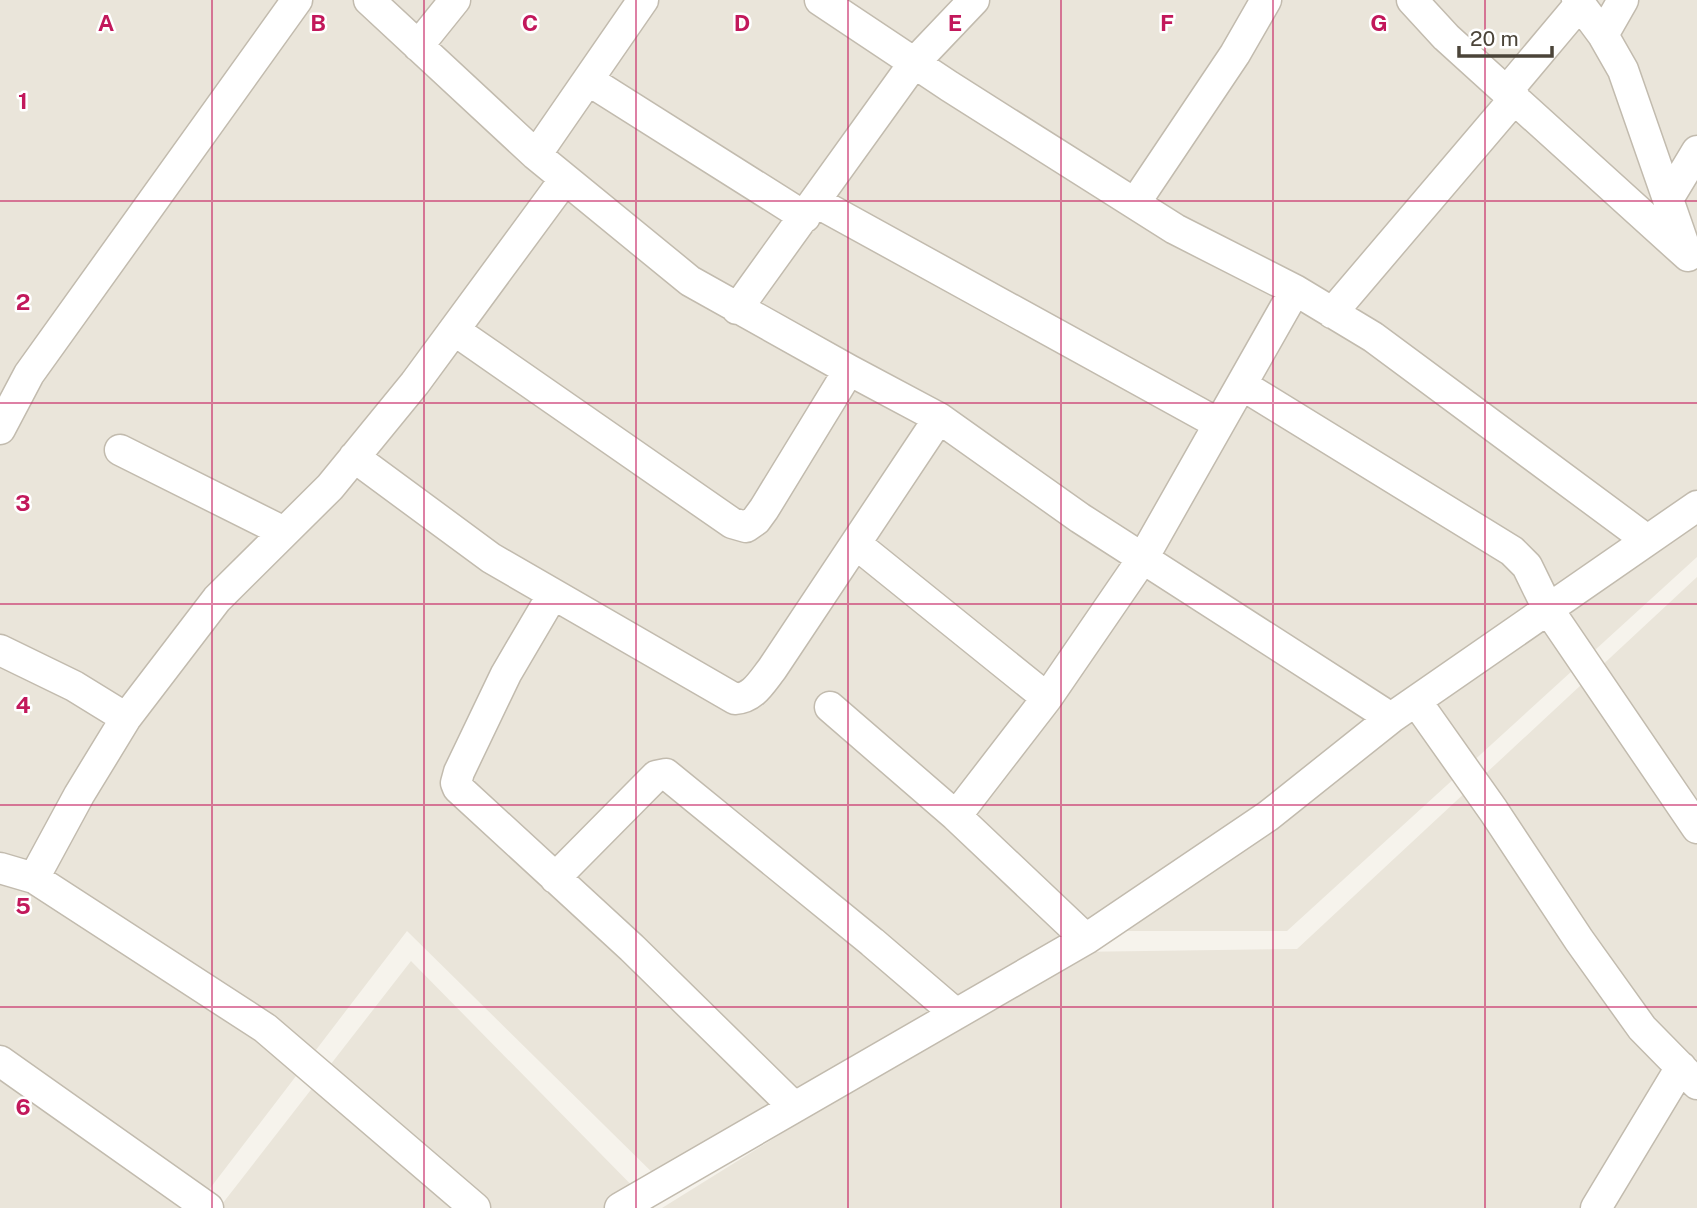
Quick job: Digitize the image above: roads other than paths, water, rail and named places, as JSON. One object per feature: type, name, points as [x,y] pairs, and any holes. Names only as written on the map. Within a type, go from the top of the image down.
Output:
[{"type":"street","points":[[0,429],[29,374],[297,0]]},
{"type":"street","points":[[369,0],[536,155],[690,281],[939,418],[1080,518],[1391,718]]},
{"type":"street","points":[[418,46],[454,0]]},
{"type":"street","points":[[536,155],[643,0]]},
{"type":"street","points":[[820,0],[1175,229],[1295,290],[1373,337],[1647,540]]},
{"type":"street","points":[[737,309],[915,63],[974,0]]},
{"type":"street","points":[[1135,203],[1235,54],[1266,0]]},
{"type":"street","points":[[1412,0],[1446,37],[1692,264]]},
{"type":"street","points":[[1603,35],[1623,0]]},
{"type":"street","points":[[1332,313],[1511,95],[1578,2],[1603,35],[1623,70],[1692,264]]},
{"type":"street","points":[[588,80],[810,210],[1219,424]]},
{"type":"street","points":[[1668,199],[1697,151]]},
{"type":"street","points":[[34,878],[79,795],[126,718],[217,598],[330,487],[415,383],[565,179]]},
{"type":"street","points":[[956,816],[1047,698],[1143,558],[1295,290]]},
{"type":"street","points":[[454,330],[732,523],[746,527],[756,520],[764,509],[849,370]]},
{"type":"street","points":[[1242,385],[1512,551],[1527,566],[1548,609],[1697,828]]},
{"type":"street","points":[[354,457],[491,558],[734,698],[745,698],[758,688],[772,669],[939,418]]},
{"type":"street","points":[[120,450],[284,532]]},
{"type":"street","points":[[620,1208],[1086,939],[1268,816],[1391,718],[1697,506]]},
{"type":"street","points":[[856,544],[1047,698]]},
{"type":"street","points":[[553,594],[506,674],[459,772],[456,783],[458,788],[632,948],[794,1107]]},
{"type":"street","points":[[0,650],[74,686],[126,718]]},
{"type":"street","points":[[1416,701],[1642,1028],[1689,1075],[1596,1208]]},
{"type":"street","points":[[831,707],[956,816],[1086,939]]},
{"type":"street","points":[[555,878],[656,776],[666,774],[956,1014]]},
{"type":"street","points":[[0,868],[34,878],[265,1028],[475,1208]]},
{"type":"street","points":[[0,1061],[208,1208]]}]
